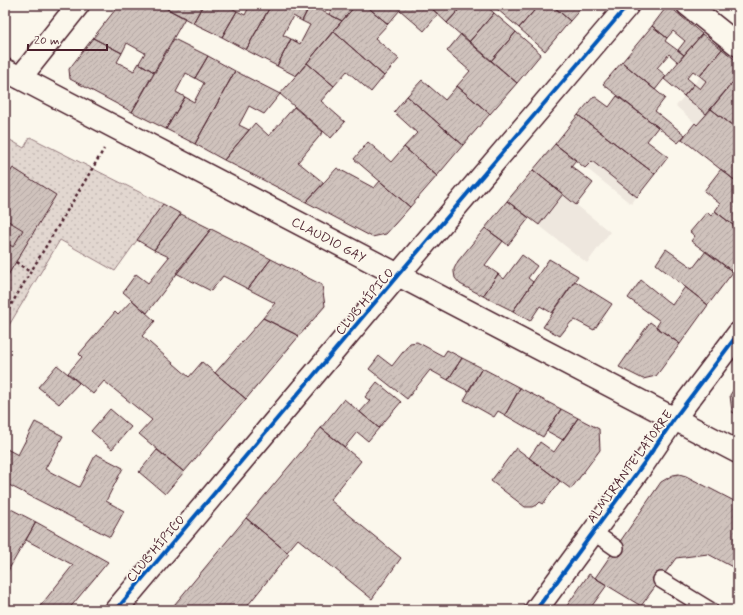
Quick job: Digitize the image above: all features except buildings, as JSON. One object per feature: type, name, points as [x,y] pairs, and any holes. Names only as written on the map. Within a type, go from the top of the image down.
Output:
[{"type":"main road","points":[[13,74],[78,5]]},
{"type":"main road","name":"CLUB HÍPICO","points":[[116,610],[628,5]]},
{"type":"main road","points":[[688,5],[738,45]]},
{"type":"main road","name":"CLAUDIO GAY","points":[[13,74],[738,452]]},
{"type":"main road","name":"ALMIRANTE LATORRE","points":[[536,610],[644,464],[674,419],[738,334]]},
{"type":"lane","points":[[593,532],[616,548]]},
{"type":"lane","points":[[661,580],[710,610]]},
{"type":"path","points":[[5,315],[92,169]]},
{"type":"path","points":[[16,262],[30,272]]},
{"type":"shaded area","points":[[722,50],[738,74],[697,125],[676,106]]},
{"type":"shaded area","points":[[578,116],[654,174],[631,204],[555,143]]},
{"type":"shaded area","points":[[5,137],[24,148],[30,137],[163,204],[115,271],[60,240],[5,332],[5,280],[55,195],[13,168],[5,180]]},
{"type":"shaded area","points":[[533,170],[610,232],[587,263],[508,201]]},
{"type":"cycle path","points":[[116,610],[628,5]]},
{"type":"cycle path","points":[[536,610],[644,463],[674,419],[738,334]]}]
